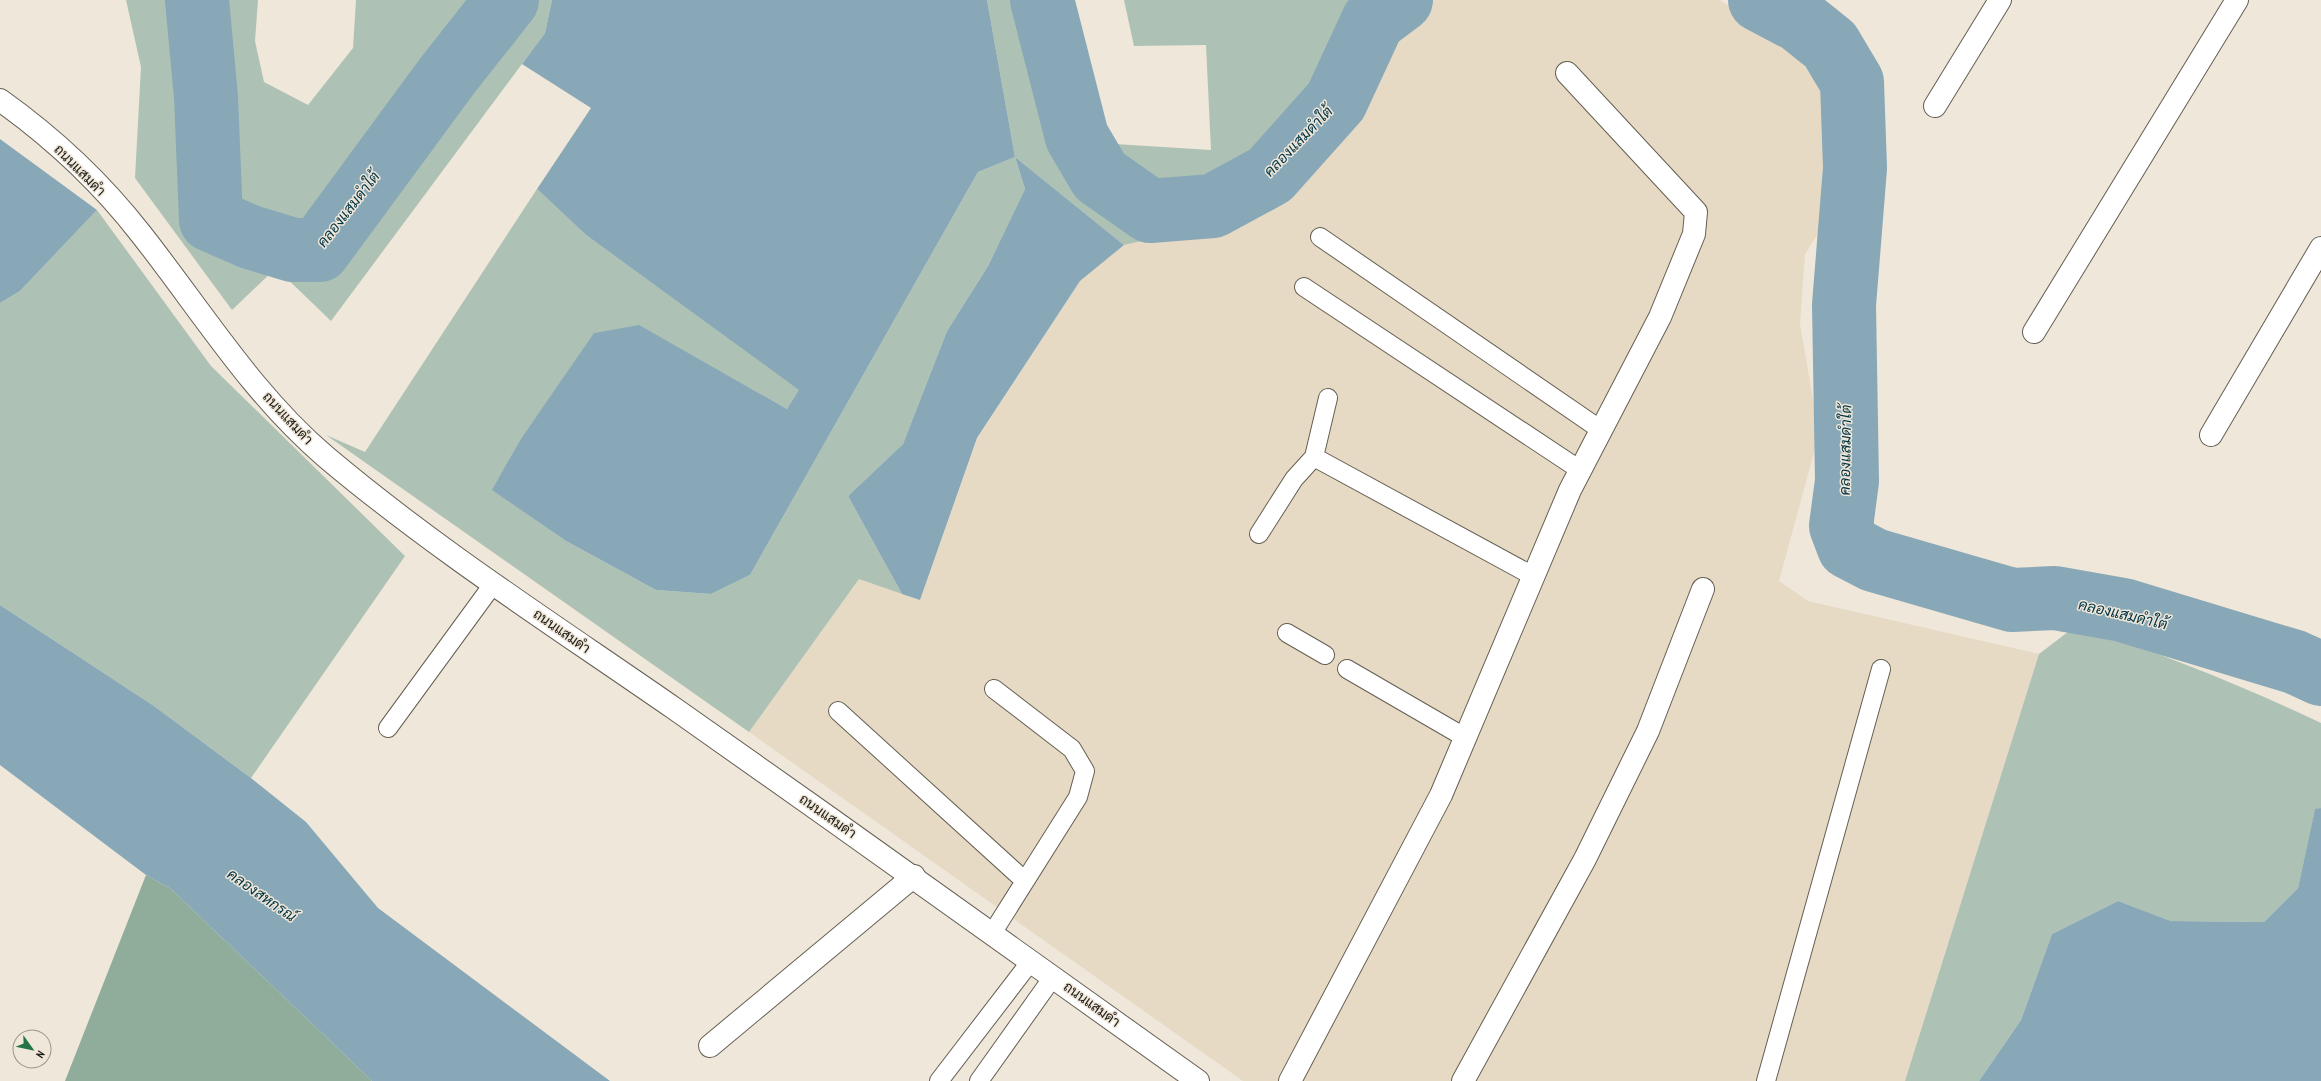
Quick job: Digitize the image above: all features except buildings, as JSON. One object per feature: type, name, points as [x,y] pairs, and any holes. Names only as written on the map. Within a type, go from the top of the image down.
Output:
[{"type":"street","points":[[1935,106],[2000,0]]},
{"type":"street","points":[[2034,332],[2237,0]]},
{"type":"street","points":[[1290,1081],[1441,796],[1533,576],[1580,470],[1660,317],[1694,234],[1696,212],[1566,73]]},
{"type":"street","name":"ถนนแสมดำ","points":[[0,100],[18,113],[79,165],[139,231],[223,343],[297,432],[412,526],[914,876],[1198,1081]]},
{"type":"street","points":[[2211,435],[2321,248]]},
{"type":"street","points":[[1463,1081],[1585,859],[1645,738],[1703,589]]},
{"type":"street","points":[[710,1046],[914,876]]},
{"type":"lane","points":[[1320,237],[1601,430]]},
{"type":"lane","points":[[1304,287],[1580,470]]},
{"type":"lane","points":[[1259,534],[1294,479],[1314,457],[1328,398]]},
{"type":"lane","points":[[1314,457],[1533,576]]},
{"type":"lane","points":[[388,728],[494,583]]},
{"type":"lane","points":[[1287,633],[1324,655]]},
{"type":"lane","points":[[1347,669],[1466,738]]},
{"type":"lane","points":[[1766,1081],[1881,669]]},
{"type":"lane","points":[[993,932],[1078,797],[1085,771],[1072,749],[994,689]]},
{"type":"lane","points":[[838,711],[1025,881]]},
{"type":"lane","points":[[939,1081],[1031,961]]},
{"type":"lane","points":[[979,1081],[1054,977]]},
{"type":"shaded area","points":[[1424,0],[1719,0],[1758,22],[1814,63],[1832,81],[1826,221],[1805,254],[1800,324],[1819,434],[1779,581],[1808,601],[2039,654],[1905,1081],[1243,1081],[749,732],[859,579],[920,600],[977,439],[1080,281],[1124,245],[1230,221],[1369,73],[1415,2]]},
{"type":"green space","points":[[126,0],[258,0],[255,41],[264,82],[308,105],[353,48],[356,0],[552,0],[545,33],[331,321],[276,268],[232,310],[135,178],[141,67]]},
{"type":"green space","points":[[987,0],[1057,0],[1088,121],[1115,144],[1211,150],[1206,45],[1134,46],[1124,0],[1416,0],[1309,163],[1230,221],[1124,245],[1015,157]]},
{"type":"green space","points":[[1015,157],[1025,189],[988,266],[947,331],[903,444],[848,496],[902,594],[859,579],[749,732],[326,435],[365,452],[537,189],[586,235],[800,390],[787,409],[639,326],[595,333],[520,440],[493,490],[566,541],[656,590],[711,594],[750,575],[978,172]]},
{"type":"green space","points":[[97,210],[211,366],[405,556],[251,778],[154,706],[0,605],[0,303],[20,291]]},
{"type":"green space","points":[[2077,625],[2200,670],[2321,723],[2321,808],[2315,810],[2298,888],[2264,922],[2171,921],[2118,901],[2052,934],[2021,1020],[1979,1081],[1905,1081],[2039,654]]},
{"type":"green space","points":[[146,875],[171,889],[372,1081],[65,1081]]},
{"type":"water","points":[[552,0],[987,0],[1015,157],[978,172],[750,575],[711,594],[656,590],[566,541],[492,490],[520,440],[594,333],[639,325],[787,409],[799,390],[586,235],[537,189],[591,108],[522,64],[545,33]]},
{"type":"water","points":[[0,139],[97,210],[20,291],[0,303]]},
{"type":"water","points":[[1015,157],[1124,245],[1080,281],[977,438],[920,600],[902,594],[848,496],[903,444],[947,331],[988,266],[1025,189]]},
{"type":"water","name":"คลองสหกรณ์","points":[[0,605],[154,706],[251,778],[306,822],[378,908],[610,1081],[372,1081],[171,889],[146,875],[0,765]]},
{"type":"water","points":[[2321,808],[2321,1081],[1979,1081],[2021,1020],[2052,934],[2118,901],[2171,921],[2264,922],[2298,888],[2315,809]]},
{"type":"waterway","name":"คลองแสมดำใต้","points":[[197,0],[206,97],[211,220],[250,237],[293,250],[319,250],[447,76],[507,0]]},
{"type":"waterway","name":"คลองแสมดำใต้","points":[[1042,0],[1077,137],[1100,176],[1150,211],[1213,206],[1270,175],[1336,101],[1373,21],[1401,0]]},
{"type":"waterway","name":"คลองแสมดำใต้","points":[[1760,0],[1800,21],[1830,45],[1852,82],[1855,168],[1844,305],[1847,481],[1841,526],[1849,547],[1874,560],[2012,600],[2055,598],[2123,610],[2295,662],[2321,674]]}]
